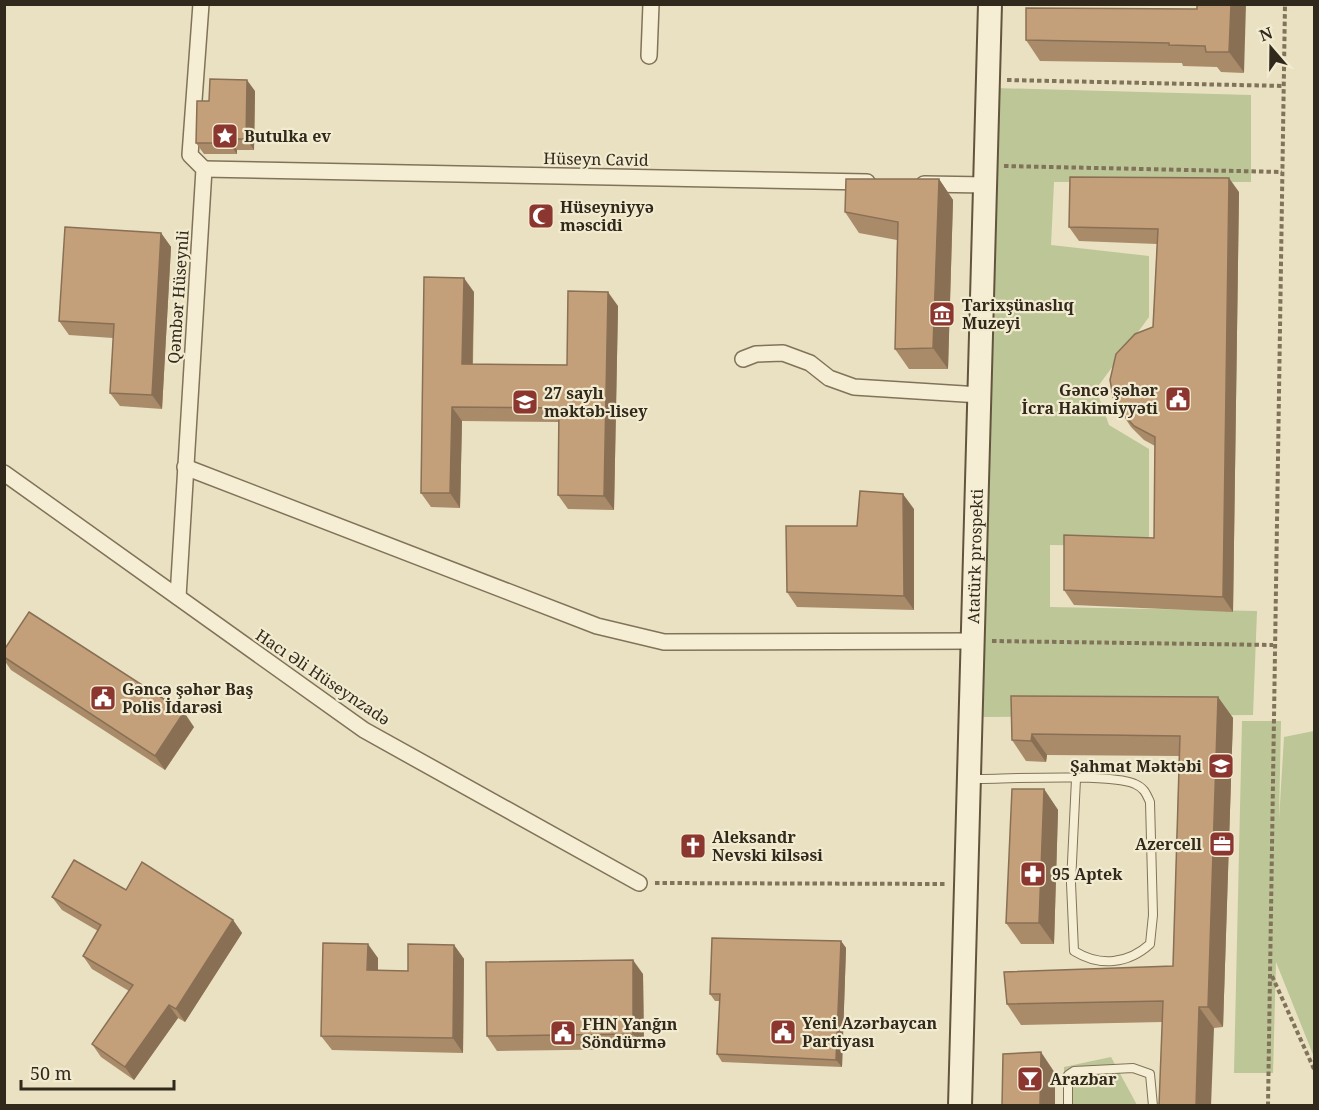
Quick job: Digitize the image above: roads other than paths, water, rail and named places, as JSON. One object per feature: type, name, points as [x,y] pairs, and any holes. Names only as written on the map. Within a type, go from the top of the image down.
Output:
[{"type":"main road","name":"Atatürk prospekti","points":[[960,1106],[990,4]]},
{"type":"street","points":[[201,4],[190,155],[204,169]]},
{"type":"street","points":[[649,56],[651,4]]},
{"type":"street","name":"Hüseyn Cavid","points":[[204,169],[880,183]]},
{"type":"street","name":"Qəmbər Hüseynli","points":[[177,597],[204,169]]},
{"type":"street","points":[[903,183],[987,175]]},
{"type":"street","points":[[743,359],[756,354],[783,353],[810,363],[829,378],[854,387],[980,395]]},
{"type":"street","points":[[185,468],[597,626],[664,642],[974,641]]},
{"type":"street","name":"Hacı Əli Hüseynzadə","points":[[4,473],[364,730],[639,883]]},
{"type":"lane","points":[[970,779],[1076,779],[1133,783],[1144,789],[1150,801],[1153,915],[1150,944],[1137,956],[1115,961],[1090,961],[1074,951],[1071,883],[1076,779]]},
{"type":"lane","points":[[1068,1106],[1068,1075],[1074,1071],[1133,1068],[1150,1074],[1153,1106]]},
{"type":"place","name":"Butulka ev","points":[[225,136]]},
{"type":"place","name":"Hüseyniyyə məscidi","points":[[541,216]]},
{"type":"place","name":"Tarixşünaslıq Muzeyi","points":[[942,314]]},
{"type":"place","name":"Gəncə şəhər İcra Hakimiyyəti","points":[[1178,399]]},
{"type":"place","name":"27 saylı məktəb-lisey","points":[[525,402]]},
{"type":"place","name":"Gəncə şəhər Baş Polis İdarəsi","points":[[103,698]]},
{"type":"place","name":"Şahmat Məktəbi","points":[[1221,766]]},
{"type":"place","name":"Azercell","points":[[1222,844]]},
{"type":"place","name":"Aleksandr Nevski kilsəsi","points":[[693,846]]},
{"type":"place","name":"95 Aptek","points":[[1033,874]]},
{"type":"place","name":"Yeni Azərbaycan Partiyası","points":[[783,1032]]},
{"type":"place","name":"FHN Yanğın Söndürmə","points":[[563,1033]]},
{"type":"place","name":"Arazbar","points":[[1030,1079]]}]
